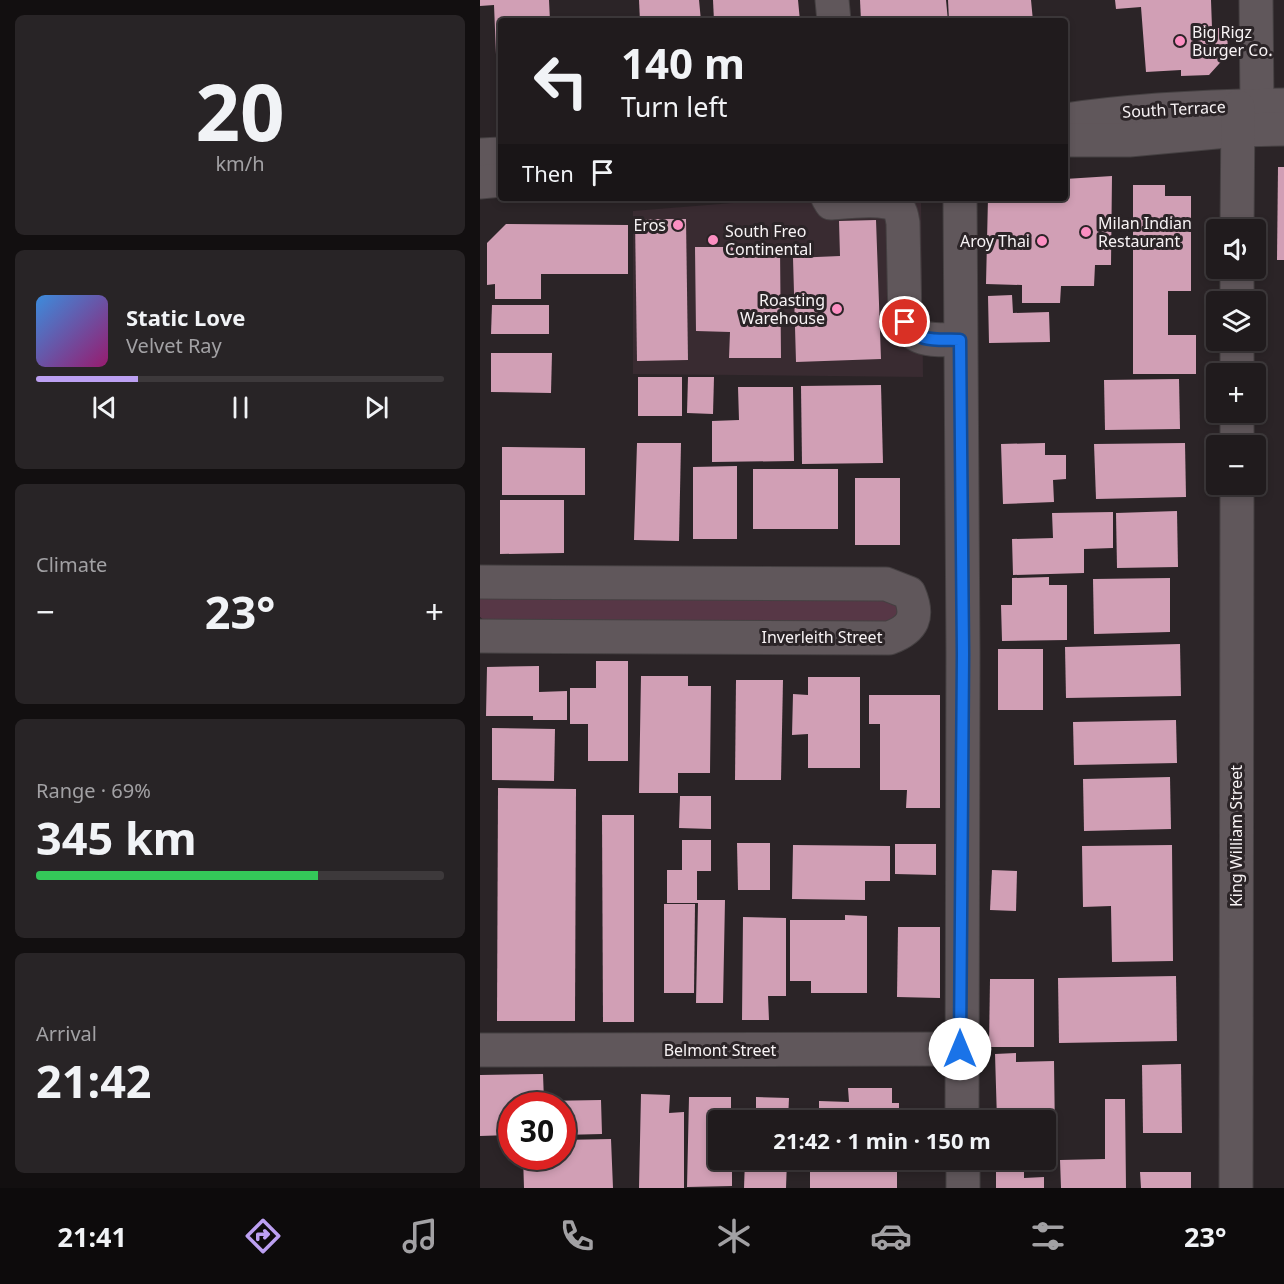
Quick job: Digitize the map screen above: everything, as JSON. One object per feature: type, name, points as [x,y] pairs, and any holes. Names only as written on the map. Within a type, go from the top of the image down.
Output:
[{"type":"street","points":[[832,0],[834,18]]},
{"type":"street","points":[[1239,219],[1254,111],[1257,0]]},
{"type":"street","name":"South Terrace","points":[[1068,120],[1118,112],[1254,111],[1284,129]]},
{"type":"street","name":"South Terrace","points":[[1068,141],[1129,140],[1254,111]]},
{"type":"street","points":[[480,156],[498,154]]},
{"type":"street","points":[[480,182],[498,180]]},
{"type":"street","points":[[830,201],[831,203],[887,201],[896,206],[902,214],[903,223],[905,322],[910,331],[919,337],[960,340]]},
{"type":"street","points":[[960,201],[963,654],[960,1049],[962,1110]]},
{"type":"street","name":"King William Street","points":[[1236,1188],[1237,495]]},
{"type":"street","name":"Inverleith Street","points":[[480,582],[886,584],[909,593],[914,604],[914,620],[902,633],[890,638],[480,636]]},
{"type":"street","name":"Belmont Street","points":[[480,1050],[960,1049]]},
{"type":"street","points":[[963,1170],[963,1188]]},
{"type":"shaded area","points":[[759,201],[921,201],[923,377],[633,374],[633,211]]},
{"type":"shaded area","points":[[888,592],[903,604],[894,626],[485,621],[480,617],[480,598]]},
{"type":"building","points":[[480,0],[549,0],[550,18],[498,18],[498,104],[494,5],[480,6]]},
{"type":"building","points":[[639,0],[699,0],[701,18],[640,18]]},
{"type":"building","points":[[713,0],[798,0],[800,18],[714,18]]},
{"type":"building","points":[[860,0],[946,0],[948,18],[861,18]]},
{"type":"building","points":[[948,0],[1031,0],[1033,18],[949,18]]},
{"type":"building","name":"Big Rigz Burger Co.","points":[[1115,0],[1211,0],[1212,28],[1227,28],[1228,54],[1209,75],[1181,76],[1181,70],[1146,72],[1141,7],[1116,9]]},
{"type":"building","points":[[1278,167],[1284,167],[1284,260],[1277,260]]},
{"type":"building","points":[[1112,176],[1111,265],[1095,265],[1094,286],[1061,286],[1060,303],[1022,303],[1022,285],[986,284],[988,201],[1068,201],[1068,179]]},
{"type":"building","points":[[1133,185],[1165,185],[1165,196],[1191,196],[1191,291],[1168,291],[1168,335],[1196,335],[1196,374],[1133,374]]},
{"type":"building","points":[[635,219],[686,219],[688,360],[637,361]]},
{"type":"building","name":"Roasting Warehouse","points":[[876,220],[881,359],[796,362],[793,258],[840,256],[839,221]]},
{"type":"building","points":[[506,224],[628,225],[628,274],[541,274],[541,299],[495,299],[495,284],[487,285],[487,243]]},
{"type":"building","points":[[695,247],[780,247],[781,358],[729,358],[730,332],[696,331]]},
{"type":"building","points":[[1012,295],[1013,313],[1049,312],[1050,342],[989,343],[988,296]]},
{"type":"building","points":[[492,305],[549,305],[549,334],[491,334]]},
{"type":"building","points":[[491,353],[552,353],[551,393],[491,392]]},
{"type":"building","points":[[638,377],[682,377],[682,416],[638,416]]},
{"type":"building","points":[[688,377],[714,377],[713,414],[687,413]]},
{"type":"building","points":[[1179,379],[1180,429],[1105,430],[1104,380]]},
{"type":"building","points":[[881,385],[883,463],[802,464],[801,386]]},
{"type":"building","points":[[738,387],[793,387],[794,461],[712,462],[712,421],[739,420]]},
{"type":"building","points":[[637,443],[681,443],[679,541],[634,540]]},
{"type":"building","points":[[1045,443],[1045,455],[1066,455],[1066,479],[1053,480],[1054,502],[1003,504],[1001,444]]},
{"type":"building","points":[[1185,443],[1186,497],[1096,499],[1094,444]]},
{"type":"building","points":[[502,447],[585,448],[585,495],[502,495]]},
{"type":"building","points":[[737,466],[737,539],[693,539],[693,467]]},
{"type":"building","points":[[753,469],[838,469],[838,529],[753,529]]},
{"type":"building","points":[[855,478],[900,478],[900,545],[855,545]]},
{"type":"building","points":[[500,500],[564,500],[564,553],[500,554]]},
{"type":"building","points":[[1177,511],[1178,567],[1117,568],[1116,513]]},
{"type":"building","points":[[1113,512],[1113,548],[1084,549],[1084,573],[1013,575],[1012,539],[1053,538],[1052,513]]},
{"type":"building","points":[[1049,577],[1049,585],[1067,585],[1067,640],[1002,641],[1001,605],[1012,605],[1012,578]]},
{"type":"building","points":[[1170,578],[1170,632],[1094,634],[1093,579]]},
{"type":"building","points":[[1180,644],[1181,696],[1066,698],[1065,647]]},
{"type":"building","points":[[998,649],[1043,649],[1043,710],[998,710]]},
{"type":"building","points":[[596,661],[628,661],[628,761],[588,761],[588,724],[570,724],[570,688],[596,688]]},
{"type":"building","points":[[539,666],[539,692],[567,691],[567,720],[533,720],[533,716],[486,716],[487,667]]},
{"type":"building","points":[[641,676],[688,676],[688,686],[711,686],[710,773],[678,773],[678,793],[639,793]]},
{"type":"building","points":[[808,677],[860,677],[860,768],[808,768],[808,734],[792,735],[793,694],[808,695]]},
{"type":"building","points":[[736,680],[783,680],[781,780],[735,780]]},
{"type":"building","points":[[869,695],[940,695],[940,808],[906,808],[907,790],[880,790],[880,724],[869,724]]},
{"type":"building","points":[[1176,720],[1177,763],[1074,765],[1073,722]]},
{"type":"building","points":[[492,728],[555,729],[554,781],[492,780]]},
{"type":"building","points":[[1170,777],[1171,829],[1084,831],[1083,779]]},
{"type":"building","points":[[498,788],[576,789],[575,1021],[497,1021]]},
{"type":"building","points":[[680,796],[711,796],[711,829],[679,828]]},
{"type":"building","points":[[602,815],[634,815],[634,1022],[603,1022]]},
{"type":"building","points":[[682,840],[711,840],[711,871],[697,871],[697,900],[725,900],[723,1003],[696,1003],[698,903],[667,903],[667,870],[682,870]]},
{"type":"building","points":[[737,843],[770,843],[770,890],[738,890]]},
{"type":"building","points":[[895,844],[936,844],[936,875],[895,874]]},
{"type":"building","points":[[793,845],[890,846],[890,881],[865,881],[865,900],[792,899]]},
{"type":"building","points":[[1172,845],[1173,961],[1112,962],[1111,906],[1083,907],[1082,846]]},
{"type":"building","points":[[992,870],[1017,871],[1016,911],[990,910]]},
{"type":"building","points":[[664,904],[695,904],[694,993],[664,993]]},
{"type":"building","points":[[845,915],[867,916],[867,993],[811,993],[811,981],[790,981],[790,920],[845,920]]},
{"type":"building","points":[[743,917],[786,918],[786,996],[768,996],[769,1020],[742,1020]]},
{"type":"building","points":[[898,927],[940,927],[940,998],[897,997]]},
{"type":"building","points":[[1176,976],[1177,1041],[1059,1043],[1058,978]]},
{"type":"building","points":[[990,979],[1034,979],[1034,1047],[989,1047]]},
{"type":"building","points":[[1016,1053],[1016,1062],[1054,1061],[1055,1110],[997,1110],[995,1054]]},
{"type":"building","points":[[1181,1064],[1182,1133],[1143,1133],[1142,1065]]},
{"type":"building","points":[[543,1074],[544,1092],[498,1092],[498,1135],[480,1136],[480,1075]]},
{"type":"building","points":[[848,1088],[892,1088],[892,1103],[899,1103],[899,1110],[819,1110],[819,1101],[849,1102]]},
{"type":"building","points":[[641,1094],[670,1095],[669,1113],[684,1112],[684,1188],[639,1188]]},
{"type":"building","points":[[689,1097],[731,1097],[731,1110],[708,1110],[708,1170],[732,1170],[732,1186],[687,1187]]},
{"type":"building","points":[[756,1097],[789,1098],[788,1110],[756,1110]]},
{"type":"building","points":[[1105,1099],[1125,1099],[1126,1188],[1061,1188],[1060,1160],[1105,1159]]},
{"type":"building","points":[[576,1100],[601,1100],[602,1134],[576,1135]]},
{"type":"building","points":[[611,1139],[613,1188],[524,1188],[523,1170],[576,1170],[576,1140]]},
{"type":"building","points":[[745,1170],[787,1170],[786,1188],[744,1188]]},
{"type":"building","points":[[810,1170],[897,1170],[897,1188],[810,1188]]},
{"type":"building","points":[[996,1170],[1024,1170],[1024,1178],[1044,1177],[1044,1188],[996,1188]]},
{"type":"building","points":[[1140,1172],[1191,1172],[1191,1188],[1141,1188]]},
{"type":"place","name":"Big Rigz Burger Co.","points":[[1180,41]]},
{"type":"place","name":"Eros","points":[[678,225]]},
{"type":"place","name":"Milan Indian Restaurant","points":[[1086,232]]},
{"type":"place","name":"South Freo Continental","points":[[713,240]]},
{"type":"place","name":"Aroy Thai","points":[[1042,241]]},
{"type":"place","name":"Roasting Warehouse","points":[[837,309]]},
{"type":"route","points":[[905,322],[910,331],[919,337],[960,340],[963,654],[960,1049]]}]
